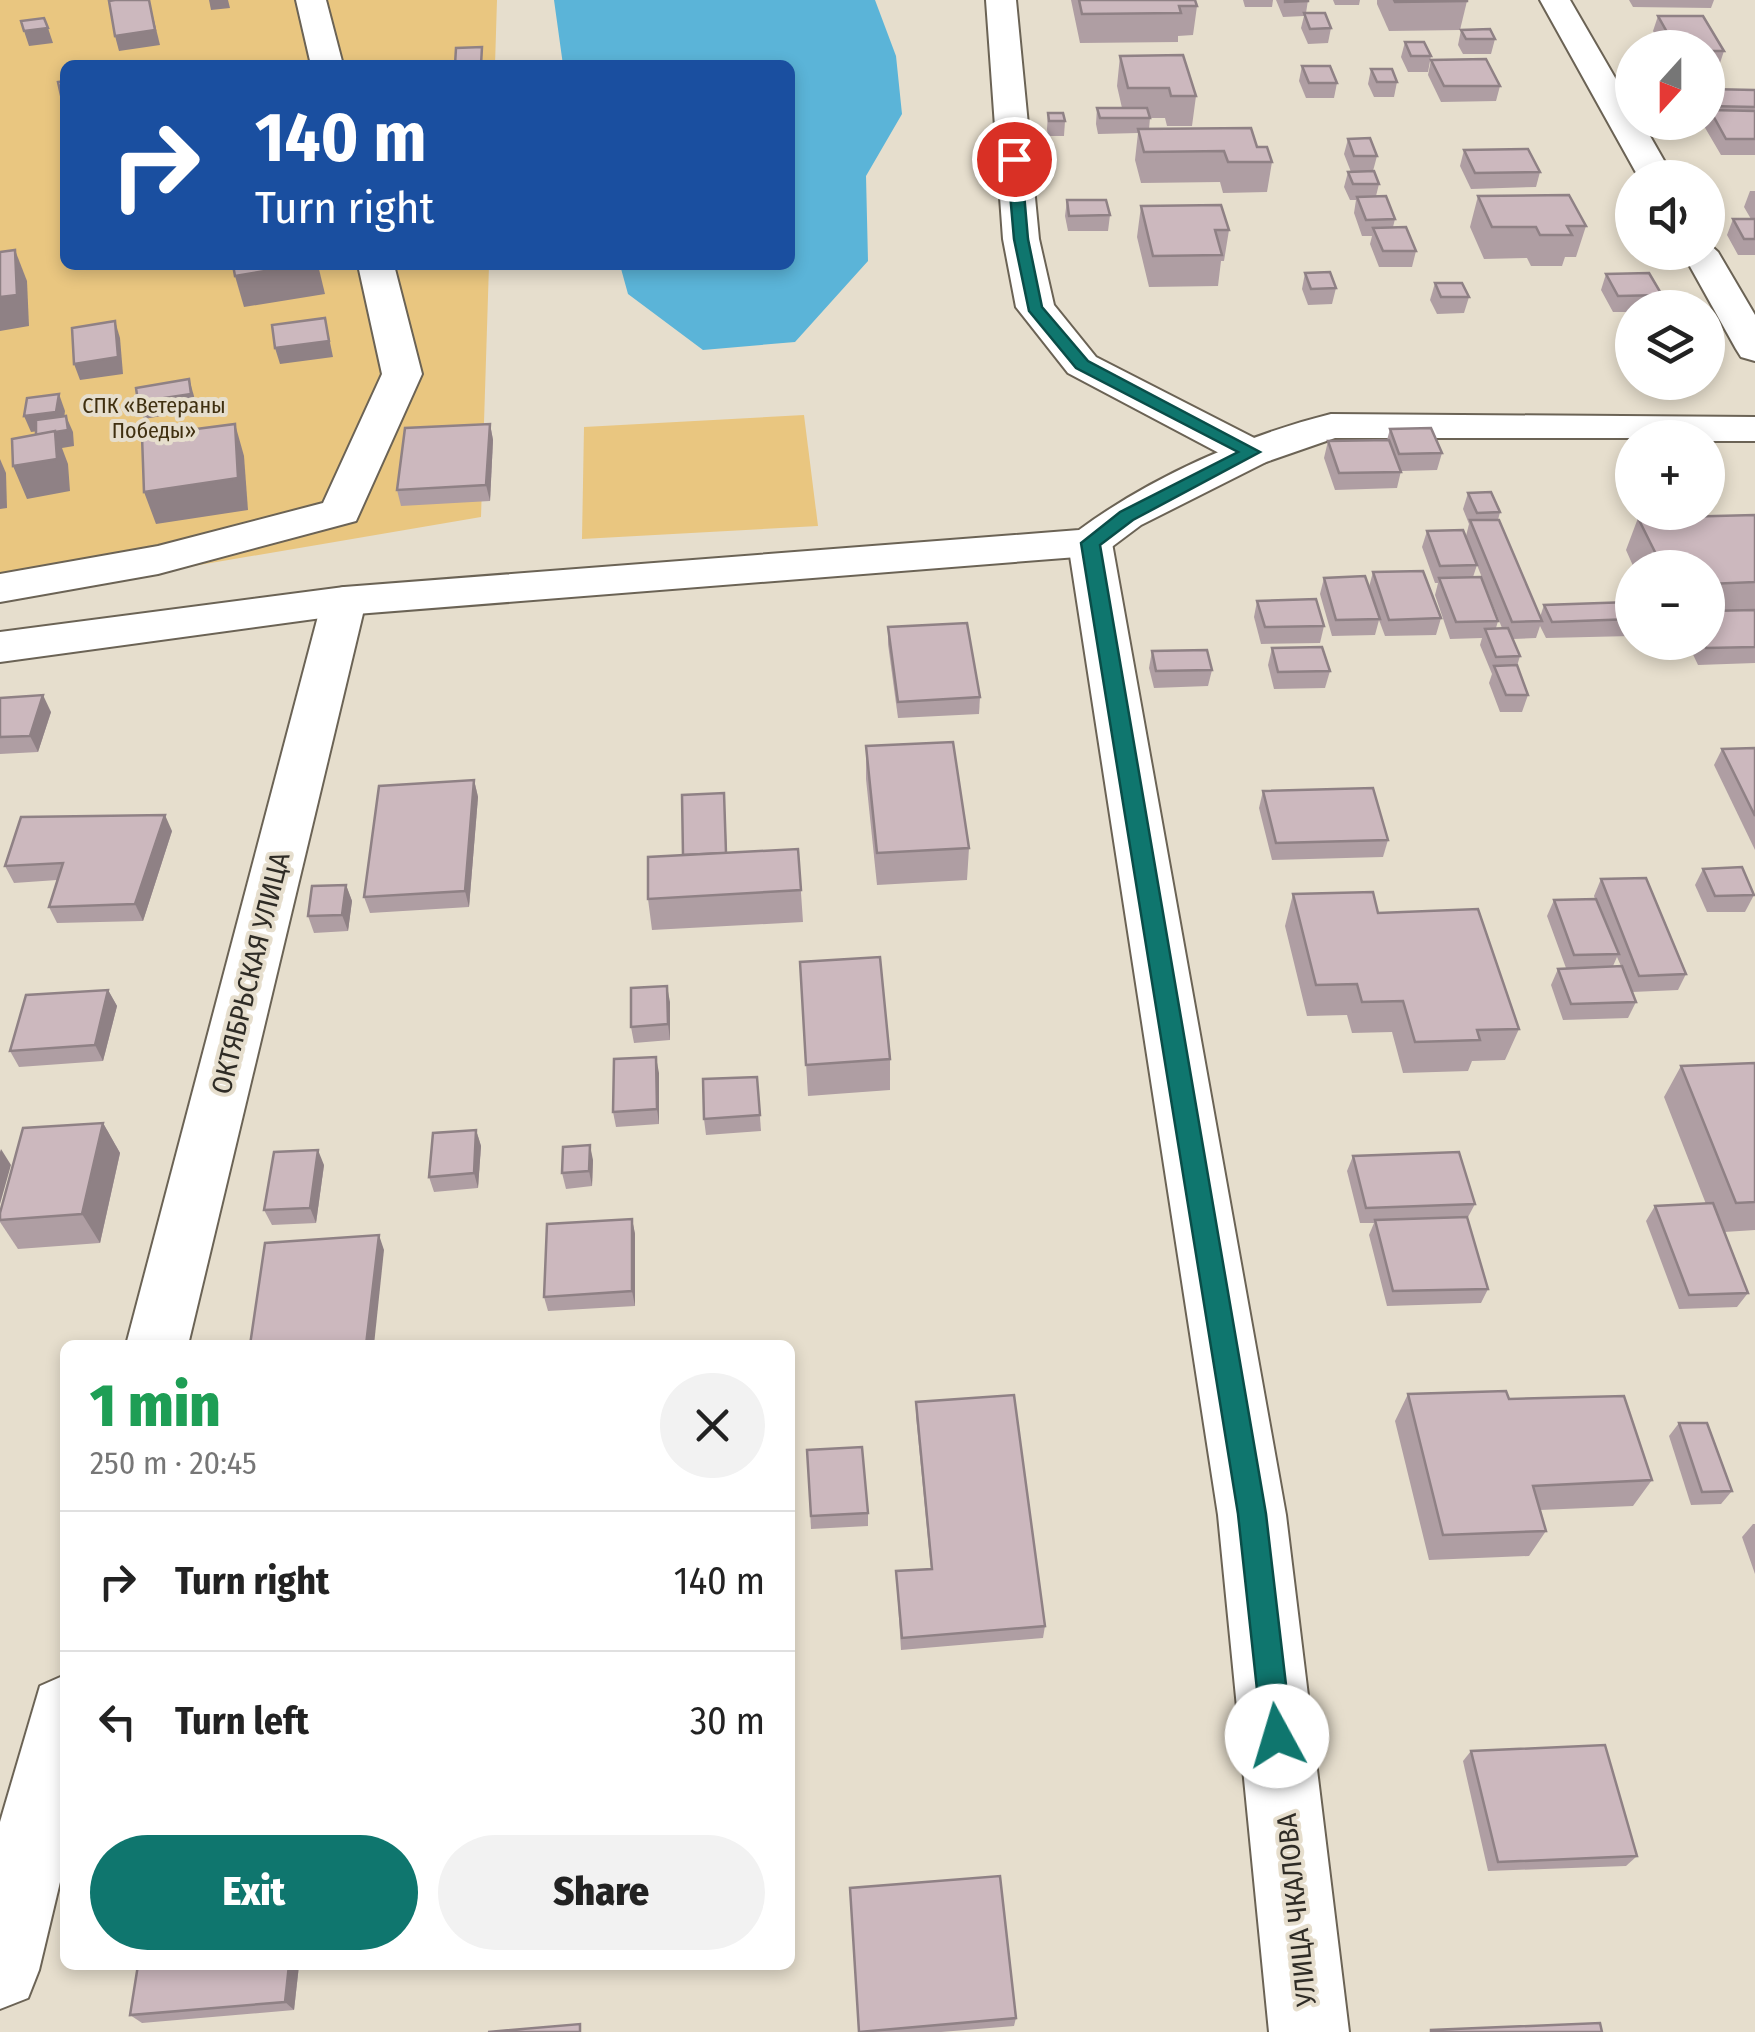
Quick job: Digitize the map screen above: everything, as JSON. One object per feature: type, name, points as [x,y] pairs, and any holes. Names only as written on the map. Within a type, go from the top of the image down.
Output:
[{"type":"street","points":[[312,0],[326,60]]},
{"type":"street","points":[[1001,0],[1021,239],[1035,308],[1082,365],[1251,452]]},
{"type":"street","points":[[1554,0],[1646,160]]},
{"type":"street","points":[[0,588],[158,560],[341,512],[402,374],[377,270]]},
{"type":"street","points":[[1710,270],[1755,349]]},
{"type":"street","points":[[0,647],[344,601],[1090,543],[1126,516],[1251,452],[1331,426],[1755,428]]},
{"type":"street","name":"УЛИЦА ЧКАЛОВА","points":[[1090,543],[1252,1514],[1309,2032]]},
{"type":"street","name":"ОКТЯБРЬСКАЯ УЛИЦА","points":[[158,1340],[344,601]]},
{"type":"street","points":[[0,1970],[60,1732]]},
{"type":"green space","name":"СПК «Ветераны Победы»","points":[[0,0],[497,0],[495,60],[60,60],[60,270],[489,270],[481,517],[0,599]]},
{"type":"green space","points":[[804,415],[818,526],[582,539],[584,427]]},
{"type":"water","points":[[554,0],[875,0],[896,56],[902,114],[866,176],[868,261],[795,342],[703,350],[628,294],[621,270],[795,270],[795,60],[562,60]]},
{"type":"building","points":[[149,0],[155,30],[115,36],[109,1]]},
{"type":"building","points":[[1079,0],[1195,0],[1197,6],[1179,6],[1181,13],[1082,14]]},
{"type":"building","points":[[1467,0],[1467,1],[1395,2]]},
{"type":"building","points":[[1304,13],[1325,13],[1331,28],[1310,29]]},
{"type":"building","points":[[1658,16],[1703,16],[1711,30],[1666,30]]},
{"type":"building","points":[[44,18],[48,28],[24,31],[21,21]]},
{"type":"building","points":[[1490,29],[1495,39],[1466,39],[1461,30]]},
{"type":"building","points":[[1405,42],[1424,42],[1431,56],[1411,56]]},
{"type":"building","points":[[482,47],[481,60],[455,60],[456,48]]},
{"type":"building","points":[[1183,55],[1196,96],[1171,96],[1169,88],[1128,88],[1120,56]]},
{"type":"building","points":[[1486,59],[1500,86],[1444,86],[1431,60]]},
{"type":"building","points":[[1302,66],[1330,66],[1337,83],[1309,83]]},
{"type":"building","points":[[1371,69],[1392,69],[1397,82],[1377,82]]},
{"type":"building","points":[[1725,89],[1755,90],[1755,107],[1725,106]]},
{"type":"building","points":[[1097,108],[1147,108],[1150,118],[1100,118]]},
{"type":"building","points":[[1725,110],[1755,111],[1755,139],[1726,139]]},
{"type":"building","points":[[1048,113],[1063,113],[1065,121],[1049,121]]},
{"type":"building","points":[[1251,128],[1257,147],[1267,147],[1272,162],[1228,162],[1224,151],[1144,152],[1138,129]]},
{"type":"building","points":[[1370,138],[1377,156],[1354,156],[1348,139]]},
{"type":"building","points":[[1528,149],[1540,172],[1475,173],[1464,150]]},
{"type":"building","points":[[1374,171],[1379,184],[1353,184],[1348,172]]},
{"type":"building","points":[[1569,195],[1586,226],[1567,226],[1572,235],[1540,235],[1536,227],[1492,227],[1478,196]]},
{"type":"building","points":[[1386,196],[1395,219],[1366,220],[1357,197]]},
{"type":"building","points":[[1067,200],[1106,200],[1110,215],[1069,216]]},
{"type":"building","points":[[1221,205],[1229,230],[1215,230],[1222,255],[1153,256],[1141,206]]},
{"type":"building","points":[[1733,219],[1755,219],[1755,239],[1744,239]]},
{"type":"building","points":[[1406,227],[1416,251],[1383,251],[1373,228]]},
{"type":"building","points":[[15,250],[17,295],[0,297],[0,252]]},
{"type":"building","points":[[234,270],[272,270],[235,276]]},
{"type":"building","points":[[1330,272],[1336,288],[1311,289],[1305,273]]},
{"type":"building","points":[[1649,273],[1659,290],[1615,290],[1606,274]]},
{"type":"building","points":[[1435,283],[1462,283],[1469,297],[1441,297]]},
{"type":"building","points":[[325,318],[329,341],[275,348],[272,325]]},
{"type":"building","points":[[115,321],[118,357],[74,364],[72,328]]},
{"type":"building","points":[[189,379],[191,394],[138,402],[136,388]]},
{"type":"building","points":[[59,394],[56,412],[24,416],[27,398]]},
{"type":"building","points":[[66,416],[68,430],[36,435],[36,420]]},
{"type":"building","points":[[235,424],[238,478],[144,492],[142,436]]},
{"type":"building","points":[[490,424],[486,485],[397,490],[405,428]]},
{"type":"building","points":[[1431,428],[1442,453],[1399,454],[1390,429]]},
{"type":"building","points":[[55,431],[57,459],[13,466],[12,439]]},
{"type":"building","points":[[1389,440],[1401,472],[1339,473],[1328,441]]},
{"type":"building","points":[[1491,492],[1500,512],[1477,513],[1468,493]]},
{"type":"building","points":[[1755,515],[1755,582],[1725,583],[1725,550],[1654,550],[1644,530],[1725,530],[1725,516]]},
{"type":"building","points":[[1470,520],[1499,520],[1542,621],[1512,622]]},
{"type":"building","points":[[1463,530],[1477,565],[1440,566],[1427,531]]},
{"type":"building","points":[[1423,571],[1441,618],[1389,620],[1373,572]]},
{"type":"building","points":[[1365,576],[1380,619],[1336,620],[1324,578]]},
{"type":"building","points":[[1481,577],[1498,621],[1456,622],[1439,578]]},
{"type":"building","points":[[1316,599],[1324,626],[1265,627],[1257,601]]},
{"type":"building","points":[[1615,603],[1615,620],[1552,622],[1544,605]]},
{"type":"building","points":[[1755,610],[1755,647],[1725,648],[1725,611]]},
{"type":"building","points":[[967,623],[980,697],[898,702],[888,627]]},
{"type":"building","points":[[1508,628],[1520,656],[1496,657],[1485,629]]},
{"type":"building","points":[[1322,647],[1330,671],[1278,672],[1272,648]]},
{"type":"building","points":[[1207,650],[1212,670],[1156,671],[1152,651]]},
{"type":"building","points":[[1517,665],[1528,695],[1506,695],[1494,666]]},
{"type":"building","points":[[43,695],[30,736],[0,737],[0,698]]},
{"type":"building","points":[[953,742],[969,848],[877,853],[866,746]]},
{"type":"building","points":[[1755,748],[1755,816],[1722,749]]},
{"type":"building","points":[[474,780],[465,891],[364,897],[379,786]]},
{"type":"building","points":[[1373,788],[1388,840],[1276,843],[1263,791]]},
{"type":"building","points":[[724,793],[726,853],[683,855],[682,795]]},
{"type":"building","points":[[165,815],[135,904],[49,907],[63,863],[5,866],[21,817]]},
{"type":"building","points":[[798,849],[801,890],[648,899],[648,857]]},
{"type":"building","points":[[1742,867],[1754,895],[1715,896],[1703,869]]},
{"type":"building","points":[[1646,878],[1686,974],[1639,976],[1601,879]]},
{"type":"building","points":[[346,885],[342,915],[308,916],[312,886]]},
{"type":"building","points":[[1373,892],[1378,913],[1478,909],[1519,1029],[1477,1030],[1480,1040],[1415,1042],[1403,1001],[1362,1002],[1357,984],[1316,985],[1293,894]]},
{"type":"building","points":[[1596,899],[1619,954],[1574,955],[1554,900]]},
{"type":"building","points":[[880,957],[890,1059],[806,1065],[800,962]]},
{"type":"building","points":[[1622,966],[1636,1002],[1571,1004],[1558,969]]},
{"type":"building","points":[[667,986],[668,1024],[631,1027],[631,988]]},
{"type":"building","points":[[108,990],[95,1045],[10,1051],[26,995]]},
{"type":"building","points":[[656,1057],[657,1109],[613,1112],[614,1059]]},
{"type":"building","points":[[1755,1063],[1755,1202],[1736,1203],[1681,1066]]},
{"type":"building","points":[[757,1077],[760,1115],[704,1119],[703,1079]]},
{"type":"building","points":[[103,1123],[82,1214],[0,1220],[23,1128]]},
{"type":"building","points":[[476,1130],[474,1173],[429,1177],[433,1133]]},
{"type":"building","points":[[590,1145],[589,1171],[562,1173],[563,1147]]},
{"type":"building","points":[[318,1150],[310,1208],[264,1210],[274,1152]]},
{"type":"building","points":[[1459,1152],[1475,1204],[1366,1208],[1353,1156]]},
{"type":"building","points":[[1713,1203],[1748,1293],[1689,1295],[1655,1206]]},
{"type":"building","points":[[1467,1217],[1488,1289],[1393,1291],[1375,1220]]},
{"type":"building","points":[[632,1219],[632,1291],[544,1297],[547,1224]]},
{"type":"building","points":[[379,1235],[367,1340],[251,1340],[265,1243]]},
{"type":"building","points":[[1506,1391],[1509,1399],[1624,1396],[1652,1480],[1533,1486],[1546,1531],[1443,1535],[1408,1394]]},
{"type":"building","points":[[1014,1395],[1045,1626],[902,1638],[896,1571],[932,1569],[916,1402]]},
{"type":"building","points":[[1679,1423],[1707,1423],[1732,1491],[1702,1492]]},
{"type":"building","points":[[862,1447],[868,1513],[811,1516],[807,1450]]},
{"type":"building","points":[[1605,1745],[1637,1856],[1498,1862],[1471,1751]]},
{"type":"building","points":[[1000,1876],[1016,2018],[859,2032],[850,1888]]},
{"type":"building","points":[[137,1970],[288,1970],[285,2002],[130,2015]]},
{"type":"building","points":[[1600,2023],[1602,2032],[1431,2032],[1431,2030]]},
{"type":"building","points":[[580,2024],[580,2032],[488,2032]]},
{"type":"route","points":[[1014,159],[1021,239],[1035,308],[1082,365],[1251,452],[1126,516],[1090,543],[1252,1514],[1277,1736]]}]
